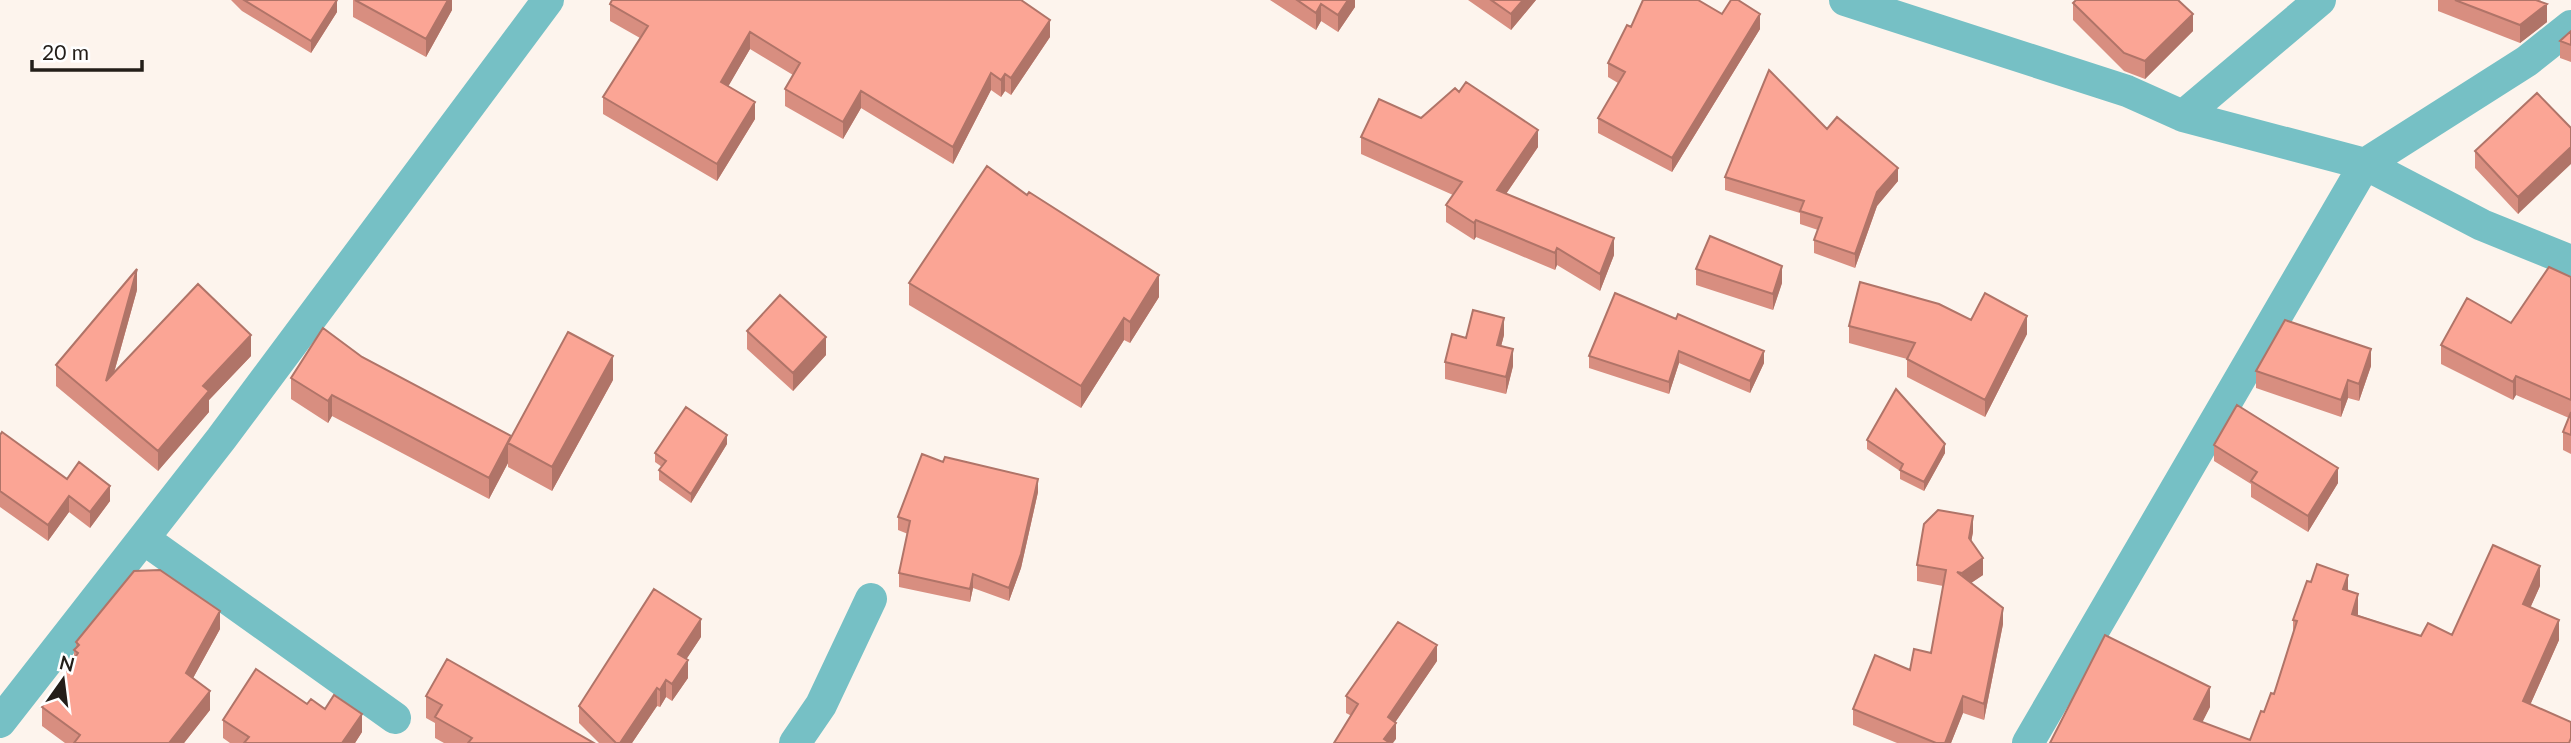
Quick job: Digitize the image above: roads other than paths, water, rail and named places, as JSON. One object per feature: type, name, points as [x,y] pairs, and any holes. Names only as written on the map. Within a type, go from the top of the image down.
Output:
[{"type":"street","points":[[0,722],[144,539],[548,0]]},
{"type":"street","points":[[1845,0],[2127,91],[2183,116],[2365,164],[2482,225],[2571,261]]},
{"type":"street","points":[[2183,116],[2320,0]]},
{"type":"street","points":[[2028,743],[2365,164],[2527,61],[2571,26]]},
{"type":"street","points":[[144,539],[395,718]]},
{"type":"street","points":[[795,743],[821,705],[871,598]]}]
